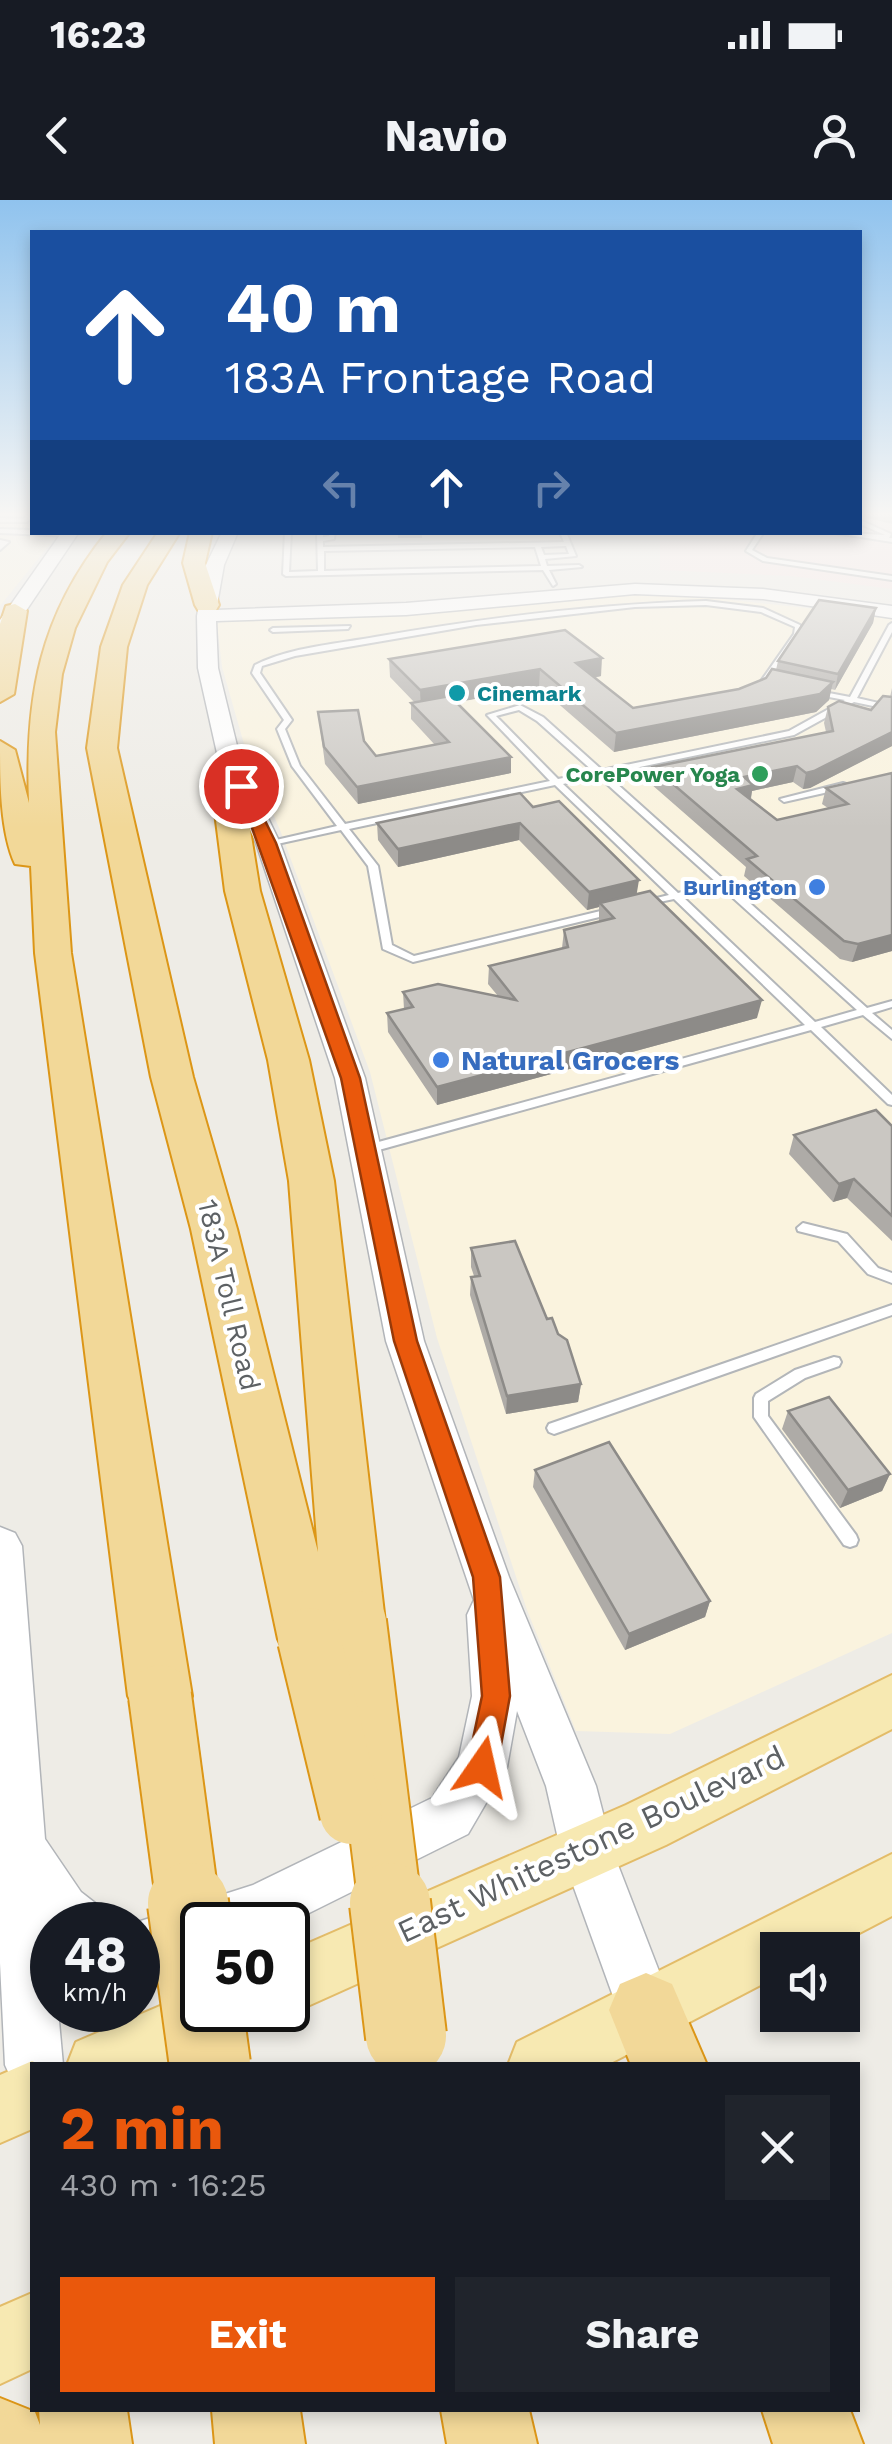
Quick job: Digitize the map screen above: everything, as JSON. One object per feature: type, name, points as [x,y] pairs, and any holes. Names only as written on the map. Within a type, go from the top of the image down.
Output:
[{"type":"highway","points":[[0,694],[13,619]]},
{"type":"highway","points":[[68,619],[49,674],[40,732],[54,953],[210,2062]]},
{"type":"highway","name":"183A Toll Road","points":[[124,619],[114,647],[102,748],[172,1077],[332,1631],[409,2051]]},
{"type":"highway","points":[[0,750],[54,953]]},
{"type":"highway","points":[[230,762],[228,808],[250,917],[298,1103],[324,1278],[333,1421],[332,1631]]},
{"type":"highway","points":[[83,2412],[87,2444]]},
{"type":"highway","points":[[256,2412],[260,2444]]},
{"type":"highway","points":[[484,2412],[492,2444]]},
{"type":"highway","points":[[807,2412],[818,2444]]},
{"type":"main road","points":[[206,619],[208,668],[230,762],[268,843],[350,1078],[406,1341],[487,1577],[571,1786],[587,1852],[657,2038]]},
{"type":"main road","points":[[339,619],[344,619]]},
{"type":"main road","points":[[0,1546],[34,2062]]},
{"type":"main road","points":[[275,1902],[450,1816],[482,1767],[496,1696],[487,1577]]},
{"type":"main road","name":"East Whitestone Boulevard","points":[[310,1972],[587,1852],[892,1700]]},
{"type":"main road","points":[[20,1848],[56,1902]]},
{"type":"main road","points":[[553,2062],[657,2038],[892,1884]]},
{"type":"main road","points":[[106,2062],[180,2030]]},
{"type":"main road","points":[[0,2110],[30,2095]]},
{"type":"main road","points":[[0,2348],[30,2330]]},
{"type":"lane","points":[[274,630],[344,619],[361,643]]},
{"type":"lane","points":[[448,619],[361,643],[273,658],[259,665],[256,674],[288,720],[282,736],[296,766],[373,866],[387,946],[413,959],[720,886]]},
{"type":"lane","points":[[750,692],[766,681],[800,630],[786,619]]},
{"type":"lane","points":[[268,843],[766,742],[813,724],[852,700],[892,624]]},
{"type":"lane","points":[[766,681],[784,685]]},
{"type":"lane","points":[[801,689],[892,708]]},
{"type":"lane","points":[[892,1036],[530,712],[520,708],[495,710],[490,715],[556,783],[892,1101]]},
{"type":"lane","points":[[784,800],[856,783]]},
{"type":"lane","points":[[368,1149],[892,1004]]},
{"type":"lane","points":[[802,1228],[842,1237],[872,1270],[892,1278]]},
{"type":"lane","points":[[554,1428],[892,1310]]},
{"type":"lane","points":[[834,1362],[800,1374],[762,1398],[761,1417],[850,1540]]},
{"type":"shaded area","points":[[230,619],[892,619],[892,1633],[670,1734],[576,1731],[527,1610],[437,1338],[370,1072],[280,830],[246,751],[222,667],[217,624]]},
{"type":"building","points":[[806,619],[870,619],[838,674],[778,661]]},
{"type":"building","points":[[565,630],[602,658],[576,663],[633,708],[739,689],[766,678],[772,669],[833,682],[820,694],[616,733],[540,669],[420,690],[389,659]]},
{"type":"building","points":[[450,696],[511,757],[357,787],[324,747],[318,712],[358,710],[364,741],[376,756],[449,742],[411,703]]},
{"type":"building","points":[[883,696],[892,697],[892,732],[814,771],[806,773],[797,766],[744,777],[753,785],[737,789],[777,820],[848,804],[826,788],[892,773],[892,935],[858,944],[844,941],[747,859],[757,856],[653,767],[833,731],[828,707],[839,701],[871,710]]},
{"type":"building","points":[[520,793],[533,807],[559,801],[639,880],[589,892],[520,823],[398,849],[377,823]]},
{"type":"building","points":[[650,891],[762,1000],[437,1087],[387,1013],[413,1007],[403,992],[438,984],[516,1000],[489,966],[568,947],[564,930],[614,918],[600,903]]},
{"type":"building","points":[[876,1110],[892,1126],[892,1216],[854,1179],[839,1184],[794,1135]]},
{"type":"building","points":[[515,1241],[547,1319],[552,1318],[558,1334],[567,1340],[581,1384],[507,1396],[471,1277],[480,1276],[471,1248]]},
{"type":"building","points":[[829,1397],[890,1474],[848,1490],[788,1411]]},
{"type":"building","points":[[609,1442],[710,1601],[629,1634],[535,1470]]},
{"type":"place","name":"Cinemark","points":[[457,693]]},
{"type":"place","name":"CorePower Yoga","points":[[760,774]]},
{"type":"place","name":"Burlington","points":[[817,887]]},
{"type":"place","name":"Natural Grocers","points":[[441,1060]]},
{"type":"route","points":[[241,786],[268,843],[350,1078],[406,1341],[487,1577],[496,1696],[482,1767]]}]
